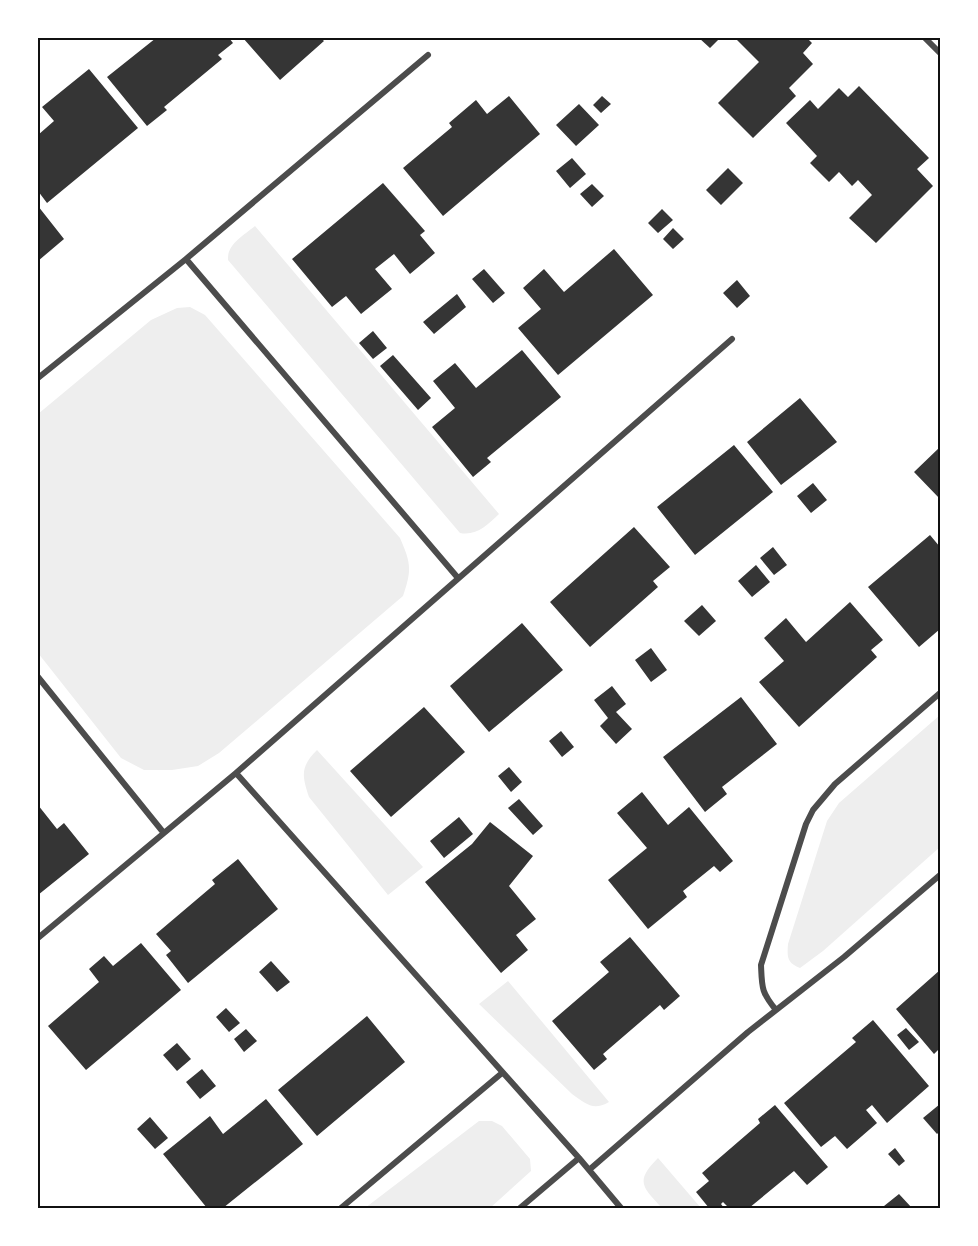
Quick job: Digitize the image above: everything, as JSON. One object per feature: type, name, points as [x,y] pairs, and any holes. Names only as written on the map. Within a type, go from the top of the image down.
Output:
[{"type":"street","points":[[925,38],[940,53]]},
{"type":"street","points":[[38,378],[186,259],[428,55]]},
{"type":"street","points":[[186,259],[458,578]]},
{"type":"street","points":[[38,938],[236,773],[732,339]]},
{"type":"street","points":[[38,677],[164,832]]},
{"type":"street","points":[[776,1010],[765,996],[762,987],[761,965],[806,824],[813,810],[835,784],[940,693]]},
{"type":"street","points":[[236,773],[579,1158],[621,1209]]},
{"type":"street","points":[[589,1170],[776,1010],[940,875]]},
{"type":"street","points":[[340,1209],[502,1073]]},
{"type":"street","points":[[520,1209],[579,1158]]},
{"type":"shaded area","points":[[255,226],[499,514],[486,526],[472,533],[460,533],[228,260],[228,254],[233,245]]},
{"type":"shaded area","points":[[190,307],[205,315],[400,538],[408,560],[409,573],[403,596],[219,753],[198,766],[172,770],[144,770],[121,758],[38,653],[38,414],[151,320],[177,308]]},
{"type":"shaded area","points":[[940,715],[940,847],[823,951],[800,968],[792,964],[789,959],[788,944],[827,821],[839,803]]},
{"type":"shaded area","points":[[317,750],[423,867],[388,895],[309,797],[304,772],[311,756]]},
{"type":"shaded area","points":[[508,981],[609,1102],[594,1106],[572,1094],[479,1004]]},
{"type":"shaded area","points":[[479,1121],[492,1121],[502,1126],[530,1159],[531,1171],[490,1208],[365,1208]]},
{"type":"shaded area","points":[[658,1158],[701,1208],[662,1208],[650,1195],[644,1184],[644,1178]]},
{"type":"building","points":[[156,38],[229,38],[233,43],[218,55],[222,59],[164,107],[167,110],[147,126],[107,77]]},
{"type":"building","points":[[243,38],[321,38],[324,41],[280,80]]},
{"type":"building","points":[[699,38],[720,38],[710,48]]},
{"type":"building","points":[[735,38],[807,38],[812,43],[803,53],[813,64],[789,88],[796,96],[753,138],[718,103],[759,62]]},
{"type":"building","points":[[89,69],[138,128],[47,203],[38,191],[38,135],[54,121],[42,107]]},
{"type":"building","points":[[859,86],[929,158],[917,169],[933,186],[876,243],[849,218],[872,195],[858,180],[852,186],[839,172],[829,182],[810,163],[817,156],[786,123],[810,100],[818,109],[839,88],[848,97]]},
{"type":"building","points":[[509,96],[540,134],[443,216],[403,168],[452,127],[449,123],[476,100],[487,114]]},
{"type":"building","points":[[602,96],[611,104],[601,113],[593,105]]},
{"type":"building","points":[[579,104],[599,125],[576,146],[556,125]]},
{"type":"building","points":[[572,158],[586,174],[570,188],[556,171]]},
{"type":"building","points":[[728,168],[743,183],[721,205],[706,190]]},
{"type":"building","points":[[383,183],[425,231],[420,235],[435,253],[410,274],[394,254],[375,269],[392,289],[361,314],[346,296],[332,307],[292,259]]},
{"type":"building","points":[[592,184],[604,196],[592,207],[580,194]]},
{"type":"building","points":[[38,206],[64,239],[38,261]]},
{"type":"building","points":[[662,209],[673,220],[658,233],[648,223]]},
{"type":"building","points":[[673,228],[684,239],[673,249],[663,239]]},
{"type":"building","points":[[614,249],[653,295],[558,375],[518,328],[541,309],[523,288],[544,269],[564,292]]},
{"type":"building","points":[[484,269],[505,293],[493,303],[472,279]]},
{"type":"building","points":[[737,280],[750,296],[737,308],[723,293]]},
{"type":"building","points":[[457,294],[466,307],[434,334],[423,322]]},
{"type":"building","points":[[373,331],[387,348],[373,359],[359,343]]},
{"type":"building","points":[[522,350],[561,397],[487,458],[491,462],[473,477],[432,427],[455,408],[433,381],[455,363],[476,388]]},
{"type":"building","points":[[393,355],[431,398],[418,410],[380,366]]},
{"type":"building","points":[[800,398],[837,442],[781,485],[747,442]]},
{"type":"building","points":[[734,445],[773,492],[695,555],[657,507]]},
{"type":"building","points":[[940,447],[940,499],[914,472]]},
{"type":"building","points":[[813,483],[827,500],[811,513],[797,496]]},
{"type":"building","points":[[634,527],[670,567],[653,581],[658,587],[590,647],[550,602]]},
{"type":"building","points":[[930,535],[940,547],[940,629],[919,647],[868,587]]},
{"type":"building","points":[[773,547],[787,565],[774,575],[760,558]]},
{"type":"building","points":[[756,565],[770,582],[752,597],[738,581]]},
{"type":"building","points":[[850,602],[883,640],[871,650],[877,657],[799,727],[759,682],[784,661],[764,638],[786,618],[806,642]]},
{"type":"building","points":[[702,605],[716,621],[699,636],[684,621]]},
{"type":"building","points":[[522,623],[563,670],[489,732],[450,686]]},
{"type":"building","points":[[651,648],[667,670],[651,682],[635,660]]},
{"type":"building","points":[[612,686],[626,704],[616,712],[632,729],[616,744],[600,726],[608,718],[594,700]]},
{"type":"building","points":[[741,697],[777,744],[722,787],[727,794],[705,812],[663,757]]},
{"type":"building","points":[[424,707],[465,752],[391,817],[350,771]]},
{"type":"building","points":[[561,731],[574,747],[562,757],[549,741]]},
{"type":"building","points":[[509,767],[522,782],[511,792],[498,776]]},
{"type":"building","points":[[642,792],[668,825],[689,807],[733,861],[720,872],[714,866],[683,891],[687,897],[648,929],[608,880],[647,848],[617,813]]},
{"type":"building","points":[[519,799],[543,826],[533,835],[508,808]]},
{"type":"building","points":[[38,805],[57,829],[64,823],[89,854],[38,895]]},
{"type":"building","points":[[459,817],[473,834],[444,858],[430,841]]},
{"type":"building","points":[[490,822],[533,856],[509,886],[536,919],[516,935],[528,950],[501,973],[425,882],[472,844]]},
{"type":"building","points":[[238,859],[278,909],[188,983],[166,955],[171,951],[156,934],[215,884],[212,880]]},
{"type":"building","points":[[630,937],[680,996],[664,1010],[660,1005],[603,1054],[607,1059],[594,1070],[552,1021],[609,972],[600,962]]},
{"type":"building","points":[[141,943],[181,990],[86,1070],[48,1026],[99,982],[89,969],[104,956],[113,966]]},
{"type":"building","points":[[271,961],[290,982],[277,992],[259,972]]},
{"type":"building","points":[[940,970],[940,1048],[934,1054],[896,1009]]},
{"type":"building","points":[[226,1008],[240,1023],[229,1032],[216,1017]]},
{"type":"building","points":[[367,1016],[405,1062],[317,1136],[278,1090]]},
{"type":"building","points":[[873,1020],[929,1086],[887,1123],[872,1105],[866,1110],[877,1123],[847,1149],[835,1136],[821,1147],[784,1103],[856,1042],[852,1038]]},
{"type":"building","points":[[906,1028],[919,1042],[909,1050],[897,1035]]},
{"type":"building","points":[[246,1029],[257,1041],[244,1052],[234,1039]]},
{"type":"building","points":[[177,1043],[191,1059],[177,1071],[163,1055]]},
{"type":"building","points":[[202,1069],[216,1086],[200,1099],[186,1082]]},
{"type":"building","points":[[266,1099],[303,1144],[223,1208],[207,1208],[163,1154],[210,1116],[223,1134]]},
{"type":"building","points":[[940,1104],[940,1131],[937,1134],[923,1118]]},
{"type":"building","points":[[775,1105],[828,1167],[807,1185],[794,1171],[749,1208],[729,1208],[723,1202],[721,1204],[724,1208],[709,1208],[696,1192],[709,1181],[702,1173],[760,1123],[758,1119]]},
{"type":"building","points":[[150,1117],[168,1138],[155,1149],[137,1129]]},
{"type":"building","points":[[895,1148],[905,1161],[899,1166],[888,1154]]},
{"type":"building","points":[[899,1194],[912,1208],[886,1208],[884,1206]]}]
